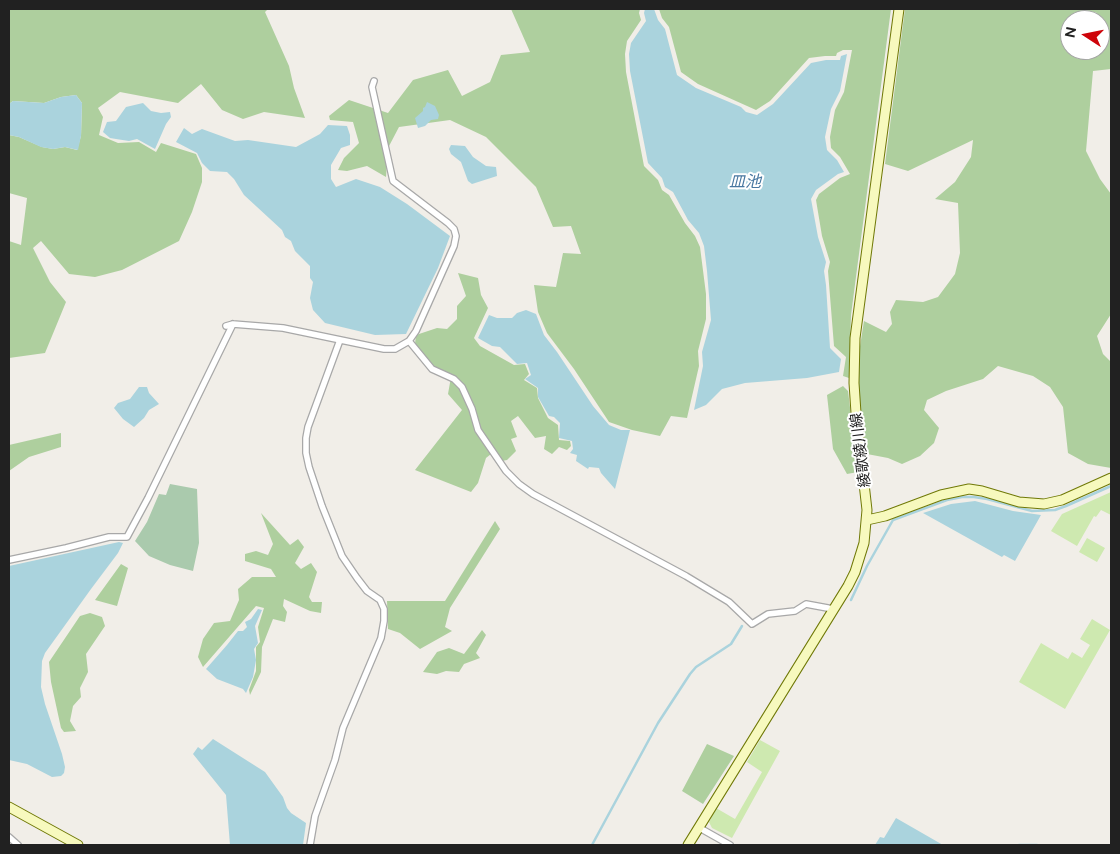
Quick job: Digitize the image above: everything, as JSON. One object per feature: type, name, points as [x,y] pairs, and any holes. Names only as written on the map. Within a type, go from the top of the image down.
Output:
[{"type":"main road","name":"綾歌綾川線","points":[[688,845],[848,586],[858,565],[864,544],[867,520],[866,495],[855,403],[855,338],[899,9]]},
{"type":"main road","points":[[867,520],[884,516],[941,495],[969,489],[982,490],[1019,502],[1044,504],[1062,500],[1111,478]]},
{"type":"main road","points":[[9,808],[78,845]]},
{"type":"street","points":[[226,326],[233,324],[283,328],[384,349],[394,349],[410,341],[454,246],[456,236],[454,229],[448,223],[393,181],[372,87],[374,81]]},
{"type":"street","points":[[9,560],[109,537],[127,536],[152,490],[233,324]]},
{"type":"street","points":[[310,845],[315,816],[335,760],[343,728],[381,638],[384,621],[384,609],[380,600],[362,584],[342,556],[322,506],[306,453],[308,427],[340,340]]},
{"type":"street","points":[[410,341],[432,369],[454,380],[462,387],[470,402],[478,430],[506,471],[518,484],[533,494],[730,602],[752,624],[768,614],[796,611],[806,604],[833,609]]},
{"type":"street","points":[[698,827],[730,845]]},
{"type":"street","points":[[9,837],[18,845]]},
{"type":"green space","points":[[9,9],[268,9],[265,12],[289,66],[294,88],[305,118],[264,112],[243,119],[222,110],[201,84],[178,103],[120,92],[98,108],[103,117],[99,135],[118,143],[139,142],[156,152],[161,143],[196,154],[202,168],[202,182],[192,212],[179,241],[122,270],[95,277],[69,274],[41,241],[33,248],[50,282],[66,302],[45,353],[9,358],[9,241],[21,245],[27,198],[9,193],[9,135],[19,137],[42,147],[53,149],[65,147],[77,150],[81,136],[82,103],[76,95],[61,97],[44,103],[13,101],[9,104]]},
{"type":"green space","points":[[511,9],[640,9],[641,20],[627,41],[625,54],[626,72],[644,166],[658,180],[662,190],[669,195],[695,236],[700,247],[706,294],[706,319],[698,351],[699,366],[687,418],[671,416],[660,436],[632,430],[609,422],[574,369],[547,333],[538,312],[534,285],[556,287],[563,253],[581,254],[571,226],[553,227],[536,187],[486,137],[450,120],[399,127],[388,148],[386,177],[367,166],[347,171],[338,170],[344,158],[359,143],[353,122],[330,120],[329,116],[349,100],[388,113],[413,80],[448,70],[462,96],[490,82],[501,55],[530,52]]},
{"type":"green space","points":[[659,9],[891,9],[851,315],[849,378],[843,376],[846,357],[834,346],[828,271],[830,262],[822,236],[816,200],[819,194],[840,178],[850,174],[840,157],[831,148],[830,137],[835,110],[844,92],[852,50],[843,50],[837,53],[836,56],[809,58],[770,101],[756,110],[698,84],[681,72],[669,27],[662,18]]},
{"type":"green space","points":[[905,9],[1111,9],[1111,69],[1093,71],[1086,151],[1100,179],[1111,194],[1111,314],[1097,336],[1103,354],[1111,362],[1111,468],[1088,464],[1068,453],[1063,407],[1050,387],[1033,376],[998,366],[983,379],[946,391],[927,400],[924,410],[939,428],[934,443],[920,456],[902,464],[888,458],[867,454],[861,422],[857,365],[864,321],[886,332],[892,324],[890,312],[896,300],[923,302],[938,297],[955,274],[960,253],[958,203],[935,199],[955,182],[971,157],[973,140],[908,171],[885,164]]},
{"type":"green space","points":[[458,273],[478,278],[481,295],[488,308],[474,338],[480,346],[514,365],[525,364],[529,374],[524,380],[537,388],[538,398],[548,418],[558,425],[559,440],[570,441],[571,446],[567,450],[559,447],[552,454],[544,449],[546,436],[535,438],[518,416],[511,421],[517,437],[511,439],[516,451],[507,460],[497,462],[491,454],[486,458],[478,483],[471,492],[415,470],[462,410],[448,394],[451,377],[433,367],[415,344],[416,335],[437,328],[447,329],[457,319],[457,306],[466,296]]},
{"type":"green space","points":[[843,386],[848,391],[858,472],[847,474],[833,449],[827,395]]},
{"type":"green space","points":[[61,433],[61,447],[29,457],[9,471],[9,445]]},
{"type":"green space","points":[[170,484],[197,489],[199,543],[193,571],[170,565],[149,556],[135,541],[147,522],[159,494],[166,495]]},
{"type":"green space","points":[[1111,492],[1111,515],[1101,510],[1096,517],[1094,516],[1077,546],[1051,531],[1062,514]]},
{"type":"green space","points":[[261,513],[290,545],[298,539],[304,547],[295,563],[301,569],[311,563],[317,572],[309,597],[312,602],[322,602],[321,613],[310,611],[284,599],[283,606],[287,612],[285,622],[273,619],[262,647],[261,672],[250,695],[249,690],[256,671],[256,647],[260,642],[258,627],[264,608],[256,606],[203,667],[198,657],[203,639],[214,623],[230,621],[239,600],[238,589],[252,577],[276,577],[271,569],[245,561],[245,554],[256,551],[268,555],[273,544]]},
{"type":"green space","points":[[495,521],[500,529],[450,608],[445,627],[452,631],[420,649],[400,633],[388,629],[387,601],[445,601]]},
{"type":"green space","points":[[1087,538],[1105,548],[1097,562],[1079,552]]},
{"type":"green space","points":[[121,564],[128,568],[117,606],[95,600]]},
{"type":"green space","points":[[90,613],[102,617],[105,626],[86,654],[88,672],[80,688],[81,697],[73,706],[70,721],[76,731],[64,732],[61,728],[51,682],[49,662],[80,616]]},
{"type":"green space","points":[[1092,619],[1110,630],[1065,709],[1019,682],[1041,643],[1068,659],[1072,652],[1082,658],[1090,645],[1080,639]]},
{"type":"green space","points":[[482,630],[486,635],[476,653],[480,658],[464,664],[459,672],[446,671],[437,674],[423,672],[437,652],[449,648],[464,654]]},
{"type":"green space","points":[[760,740],[780,751],[732,838],[712,828],[709,822],[716,808],[735,819],[762,772],[747,762]]},
{"type":"green space","points":[[707,744],[734,756],[703,804],[682,791]]},
{"type":"water","name":"皿池","points":[[645,9],[654,9],[658,20],[665,29],[677,75],[696,88],[741,107],[746,112],[757,115],[773,104],[811,63],[840,60],[841,56],[847,54],[840,91],[831,109],[825,137],[827,150],[837,160],[844,172],[838,174],[816,190],[811,199],[818,237],[826,262],[824,271],[830,348],[841,359],[839,372],[807,378],[745,383],[722,389],[706,405],[694,410],[703,366],[702,352],[711,320],[704,246],[699,233],[688,220],[673,192],[665,187],[662,178],[648,163],[630,71],[629,54],[631,43],[646,21]]},
{"type":"water","points":[[76,95],[82,103],[81,136],[78,150],[65,147],[53,149],[41,147],[19,137],[9,135],[9,104],[13,101],[44,103],[61,97]]},
{"type":"water","points":[[427,102],[435,106],[439,115],[438,119],[431,120],[425,126],[418,128],[415,118],[423,111]]},
{"type":"water","points":[[143,103],[151,111],[170,112],[171,117],[155,149],[137,139],[129,141],[110,138],[103,132],[107,122],[116,121],[126,107]]},
{"type":"water","points":[[328,125],[347,126],[350,135],[350,145],[341,148],[331,165],[331,179],[336,187],[356,179],[380,187],[407,204],[450,236],[438,268],[406,334],[375,335],[325,323],[313,310],[310,298],[313,282],[310,278],[310,266],[295,251],[291,241],[285,237],[282,230],[244,195],[227,172],[210,171],[202,163],[197,153],[176,142],[184,128],[192,134],[202,129],[235,141],[248,140],[296,147],[320,134]]},
{"type":"water","points":[[451,145],[465,146],[473,157],[486,166],[496,167],[497,176],[472,184],[468,181],[461,162],[451,154],[449,149]]},
{"type":"water","points":[[526,310],[536,314],[544,335],[593,406],[609,425],[621,430],[630,430],[615,489],[599,468],[589,467],[588,469],[576,461],[577,455],[570,453],[573,449],[572,441],[559,438],[560,423],[554,417],[549,416],[538,397],[538,388],[525,379],[531,375],[527,363],[517,364],[500,347],[492,346],[478,338],[489,315],[497,318],[512,318],[517,313]]},
{"type":"water","points":[[139,387],[147,387],[149,393],[159,404],[149,410],[144,418],[134,427],[123,419],[114,408],[118,403],[130,399]]},
{"type":"water","points":[[975,501],[1013,511],[1041,515],[1015,561],[1004,555],[1002,557],[923,513],[951,504]]},
{"type":"water","points":[[119,542],[123,543],[118,553],[45,653],[42,661],[41,687],[65,767],[64,773],[61,776],[52,777],[27,764],[9,760],[9,566]]},
{"type":"water","points":[[258,609],[262,610],[255,626],[258,643],[254,649],[256,660],[253,677],[246,693],[243,689],[217,679],[206,669],[238,631],[243,631],[247,627],[245,622],[251,619]]},
{"type":"water","points":[[213,739],[265,772],[283,797],[291,813],[306,823],[303,845],[230,845],[226,795],[193,754],[198,747],[202,750]]},
{"type":"water","points":[[896,818],[943,845],[875,845],[880,837],[884,838]]},
{"type":"waterway","points":[[851,600],[867,566],[893,520],[947,500],[962,497],[987,499],[1032,511],[1055,510],[1111,486]]},
{"type":"waterway","points":[[592,845],[658,723],[690,674],[696,667],[731,644],[742,626]]},
{"type":"waterway","points":[[1019,845],[1037,845]]}]
